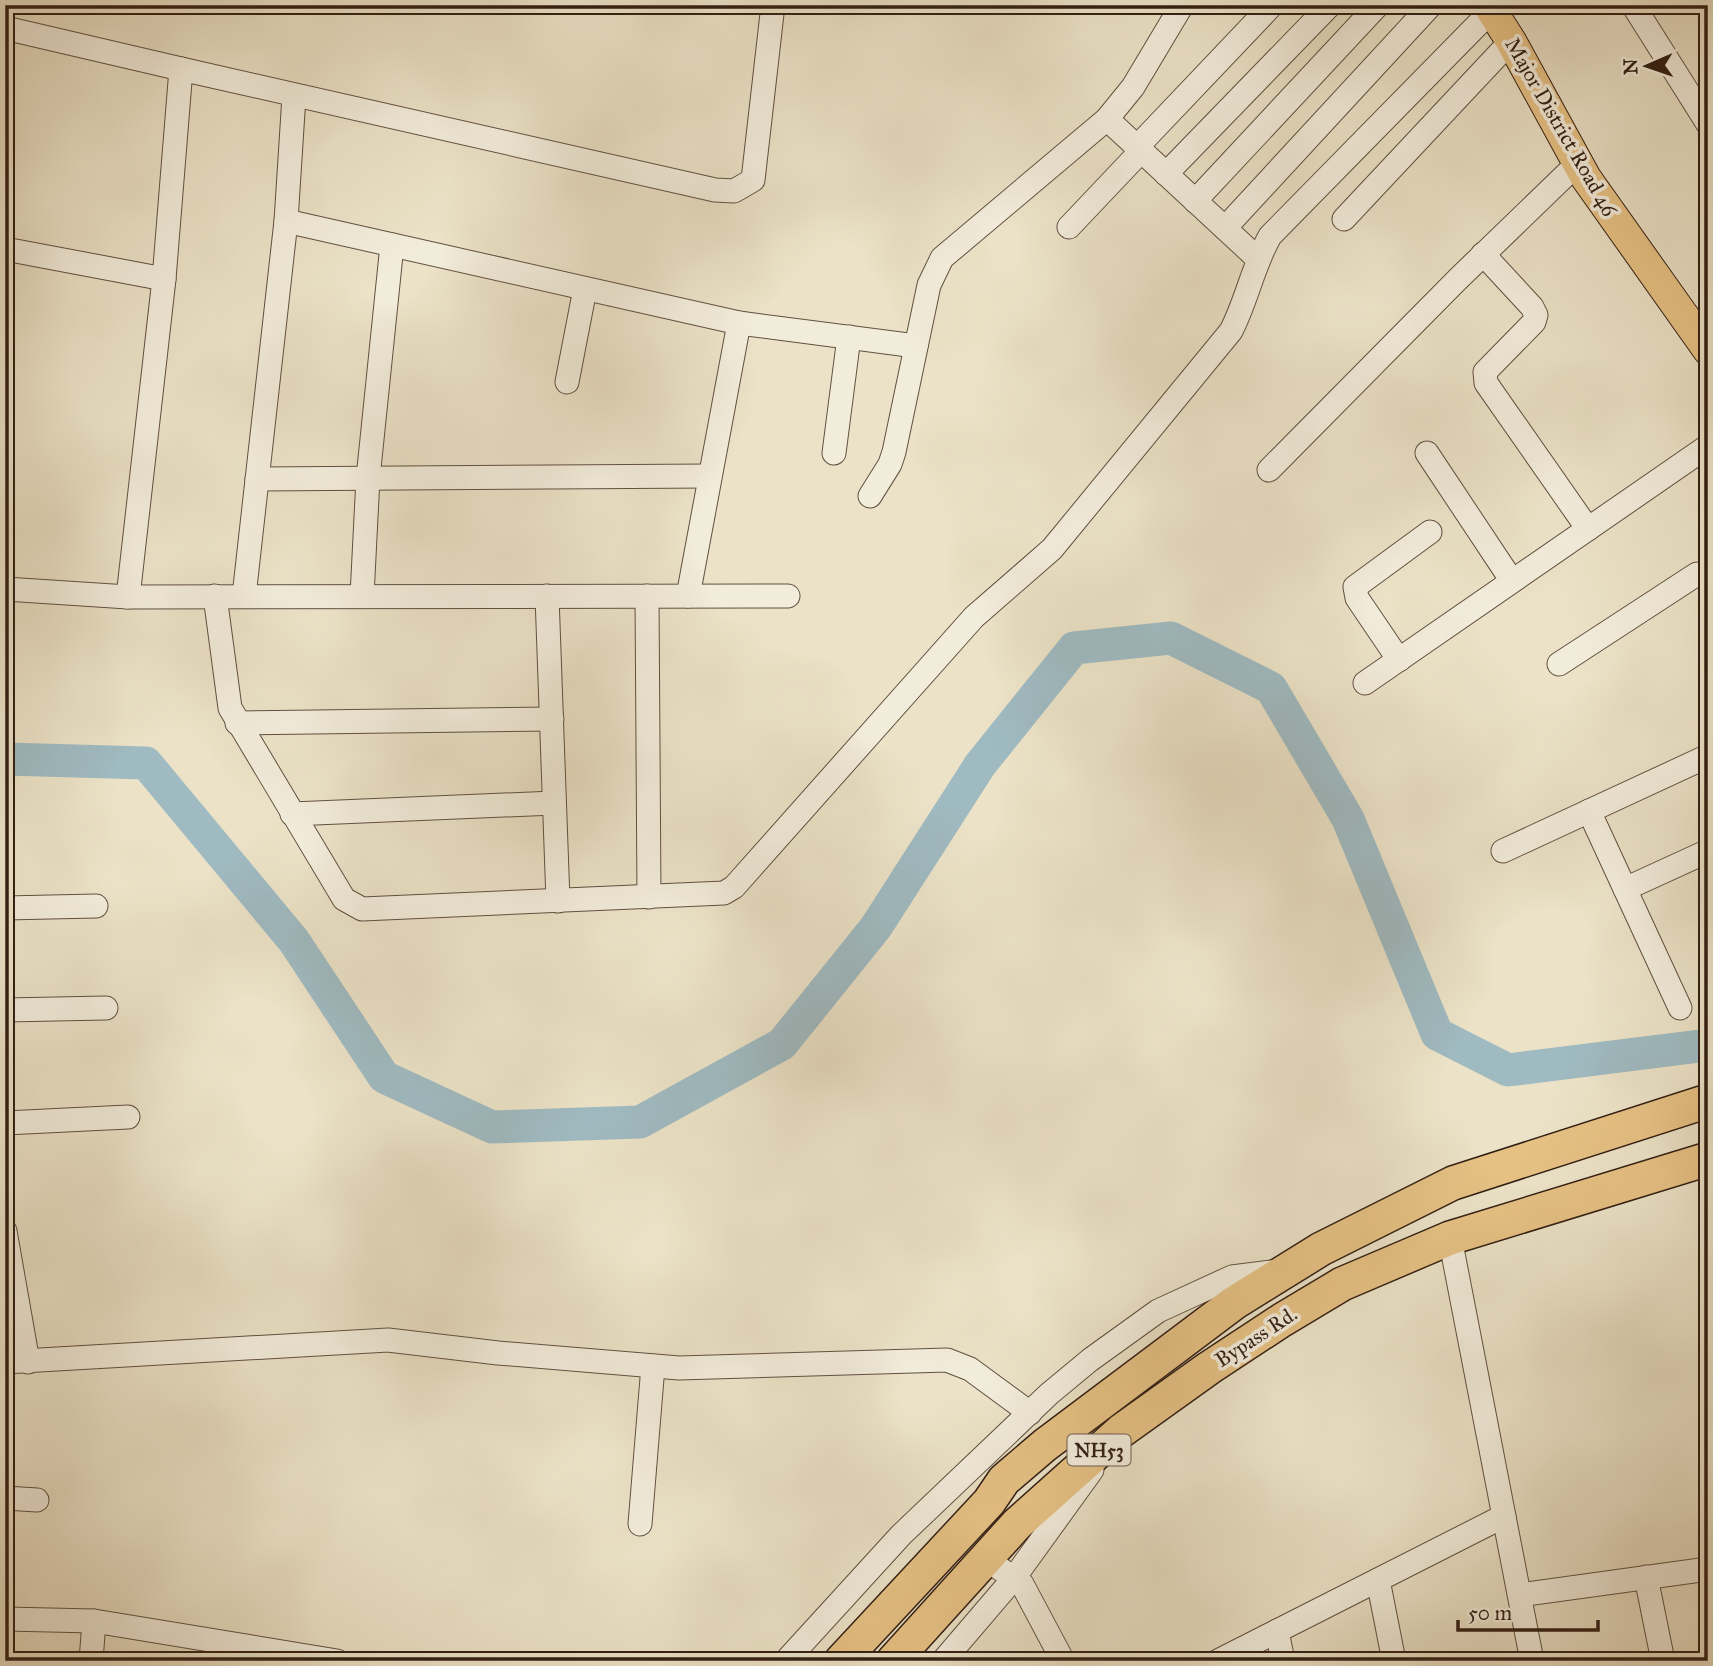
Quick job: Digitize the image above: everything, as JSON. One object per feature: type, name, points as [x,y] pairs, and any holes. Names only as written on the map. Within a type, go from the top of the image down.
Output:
[{"type":"highway","name":"Bypass Rd.","points":[[841,1661],[989,1502],[1004,1480],[1056,1436],[1234,1304],[1321,1249],[1453,1183],[1708,1101]]},
{"type":"highway","name":"Bypass Rd.","points":[[893,1661],[1017,1524],[1121,1431],[1209,1368],[1342,1284],[1450,1238],[1708,1159]]},
{"type":"main road","name":"Major District Road 46","points":[[1490,8],[1588,181],[1708,350]]},
{"type":"street","points":[[5,28],[294,96],[715,190],[734,191],[753,180],[773,5]]},
{"type":"street","points":[[870,496],[890,464],[894,452],[929,285],[942,258],[1107,119],[1133,87],[1182,5]]},
{"type":"street","points":[[1069,227],[1272,5]]},
{"type":"street","points":[[1166,174],[1330,5]]},
{"type":"street","points":[[1195,201],[1378,5]]},
{"type":"street","points":[[1225,228],[1431,5]]},
{"type":"street","points":[[1633,5],[1708,124]]},
{"type":"street","points":[[215,596],[230,708],[344,899],[362,909],[724,893],[734,887],[974,617],[1052,549],[1231,331],[1239,316],[1258,259],[1270,236],[1490,8]]},
{"type":"street","points":[[1344,219],[1511,41]]},
{"type":"street","points":[[128,597],[164,279],[181,69]]},
{"type":"street","points":[[244,596],[286,221],[294,96]]},
{"type":"street","points":[[1107,119],[1258,259]]},
{"type":"street","points":[[1269,470],[1483,254],[1588,181]]},
{"type":"street","points":[[286,221],[739,323],[916,346]]},
{"type":"street","points":[[362,596],[368,478],[392,245]]},
{"type":"street","points":[[5,250],[164,279]]},
{"type":"street","points":[[1483,254],[1532,307],[1536,315],[1534,322],[1485,372],[1486,383],[1588,529]]},
{"type":"street","points":[[567,382],[586,289]]},
{"type":"street","points":[[688,596],[739,323]]},
{"type":"street","points":[[834,453],[849,337]]},
{"type":"street","points":[[1365,683],[1708,446]]},
{"type":"street","points":[[1427,453],[1512,581]]},
{"type":"street","points":[[257,479],[710,476]]},
{"type":"street","points":[[1399,660],[1357,598],[1355,587],[1430,532]]},
{"type":"street","points":[[1559,664],[1697,574],[1708,574]]},
{"type":"street","points":[[5,589],[128,597],[788,596]]},
{"type":"street","points":[[547,596],[558,901]]},
{"type":"street","points":[[647,596],[649,897]]},
{"type":"street","points":[[237,723],[551,719]]},
{"type":"street","points":[[1503,851],[1708,756]]},
{"type":"street","points":[[292,814],[554,803]]},
{"type":"street","points":[[1589,811],[1679,1007]]},
{"type":"street","points":[[1625,890],[1708,851]]},
{"type":"street","points":[[5,908],[96,906]]},
{"type":"street","points":[[5,1010],[106,1008]]},
{"type":"street","points":[[5,1124],[128,1117]]},
{"type":"street","points":[[1450,1238],[1532,1661]]},
{"type":"street","points":[[6,1240],[28,1362]]},
{"type":"street","points":[[786,1661],[901,1535],[1090,1360],[1158,1311],[1232,1277],[1289,1270]]},
{"type":"street","points":[[5,1362],[388,1340],[498,1353],[679,1368],[947,1360],[970,1369],[1030,1413]]},
{"type":"street","points":[[640,1524],[653,1366]]},
{"type":"street","points":[[943,1661],[1014,1578],[1121,1431]]},
{"type":"street","points":[[5,1498],[37,1500]]},
{"type":"street","points":[[1218,1661],[1504,1516]]},
{"type":"street","points":[[986,1559],[1022,1584],[1063,1661]]},
{"type":"street","points":[[1520,1595],[1708,1569]]},
{"type":"street","points":[[1646,1577],[1663,1661]]},
{"type":"street","points":[[1378,1580],[1394,1661]]},
{"type":"street","points":[[5,1619],[94,1621],[288,1656],[337,1661]]},
{"type":"street","points":[[91,1661],[94,1621]]},
{"type":"street","points":[[1278,1631],[1283,1661]]},
{"type":"waterway","points":[[5,759],[146,763],[294,941],[384,1077],[492,1127],[640,1122],[782,1044],[876,927],[980,765],[1074,648],[1171,638],[1271,688],[1348,819],[1437,1034],[1508,1070],[1708,1045]]}]
